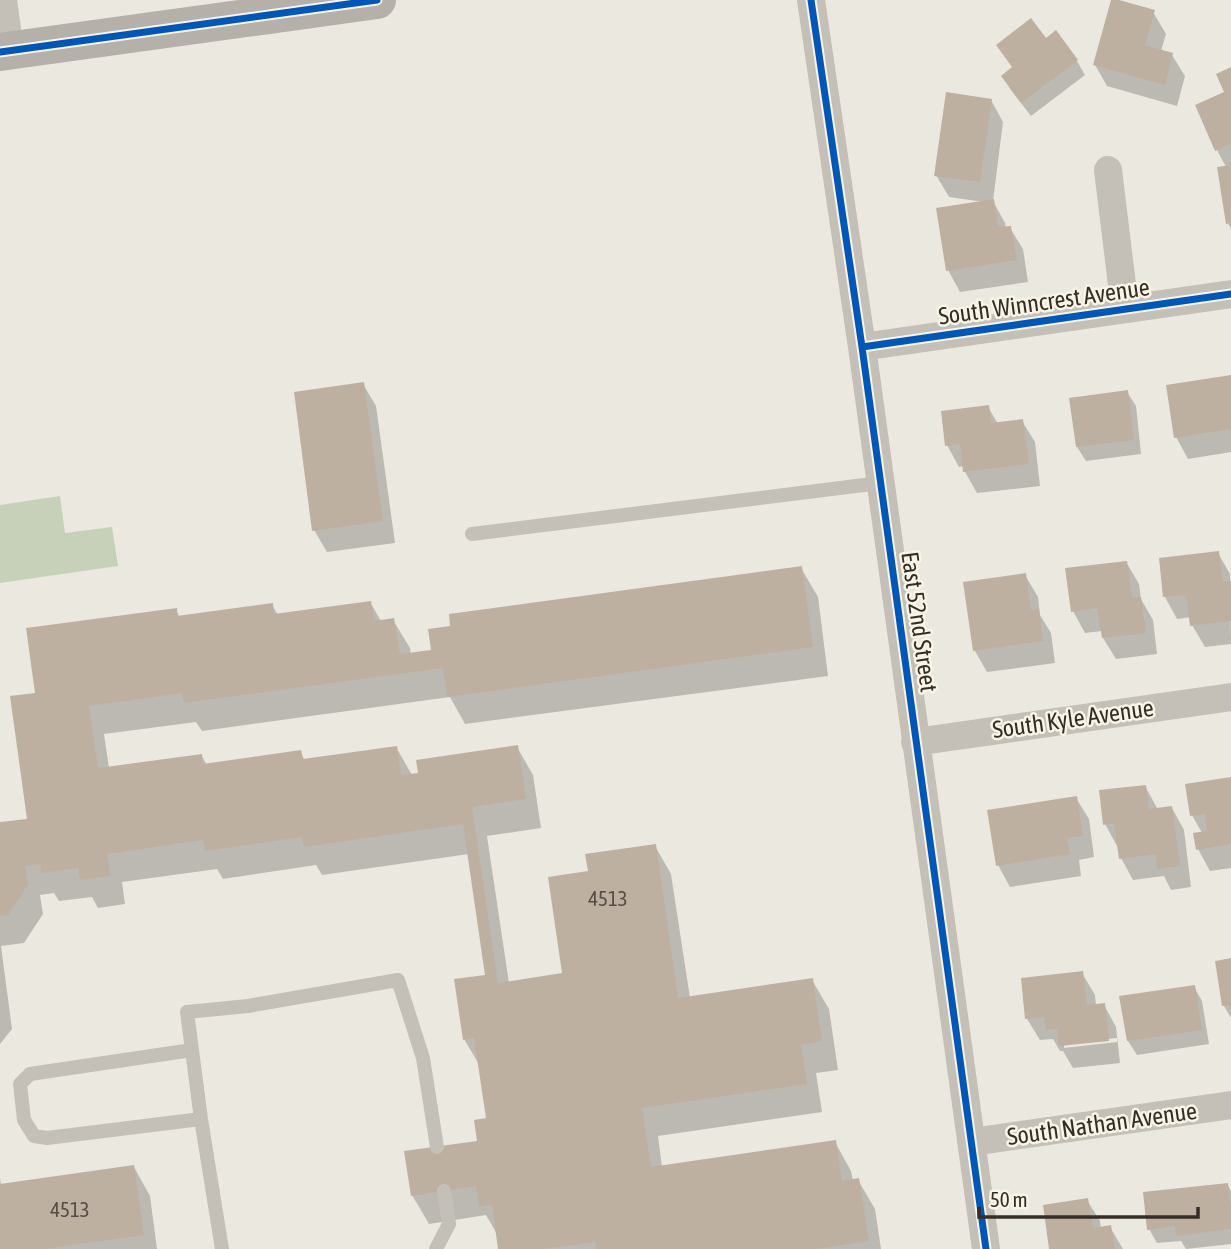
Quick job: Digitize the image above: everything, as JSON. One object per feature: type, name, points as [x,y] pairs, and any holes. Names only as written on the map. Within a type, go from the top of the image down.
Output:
[{"type":"street","points":[[3,0],[5,51],[377,0]]},
{"type":"street","name":"East 52nd Street","points":[[811,0],[862,347],[986,1249]]},
{"type":"street","points":[[1108,170],[1125,309]]},
{"type":"street","name":"South Winncrest Avenue","points":[[862,347],[1231,294]]},
{"type":"street","name":"South Kyle Avenue","points":[[915,742],[1231,697]]},
{"type":"street","name":"South Nathan Avenue","points":[[972,1142],[1231,1105]]},
{"type":"lane","points":[[472,534],[880,483]]},
{"type":"lane","points":[[222,1249],[187,1012],[248,1006],[398,980],[423,1058],[437,1147]]},
{"type":"lane","points":[[191,1050],[30,1074],[20,1084],[24,1120],[33,1136],[47,1138],[201,1119]]},
{"type":"lane","points":[[436,1249],[449,1224],[444,1191]]},
{"type":"green space","points":[[60,496],[65,533],[112,527],[118,566],[0,583],[0,505]]},
{"type":"building","points":[[1111,0],[1155,10],[1145,45],[1173,53],[1165,85],[1093,65]]},
{"type":"building","points":[[1031,18],[1046,38],[1056,30],[1078,60],[1021,103],[1001,76],[1012,67],[996,45]]},
{"type":"building","points":[[1231,67],[1231,144],[1215,151],[1195,105],[1224,92],[1216,74]]},
{"type":"building","points":[[946,92],[992,99],[980,182],[934,176]]},
{"type":"building","points":[[1231,165],[1231,223],[1226,224],[1217,167]]},
{"type":"building","points":[[994,199],[998,227],[1011,226],[1017,260],[946,271],[936,208]]},
{"type":"building","points":[[1231,375],[1231,429],[1174,438],[1166,385]]},
{"type":"building","points":[[364,382],[383,521],[312,531],[294,392]]},
{"type":"building","points":[[1128,390],[1134,440],[1076,447],[1069,398]]},
{"type":"building","points":[[989,405],[991,423],[1023,419],[1029,464],[963,472],[960,444],[945,446],[941,411]]},
{"type":"building","points":[[1219,551],[1223,582],[1231,581],[1231,621],[1190,626],[1186,595],[1163,597],[1159,558]]},
{"type":"building","points":[[1127,561],[1132,597],[1141,597],[1146,633],[1102,638],[1097,608],[1071,612],[1065,568]]},
{"type":"building","points":[[802,566],[813,647],[447,697],[443,668],[184,703],[182,693],[89,706],[98,768],[202,754],[203,764],[301,750],[303,759],[397,746],[401,775],[418,773],[416,760],[518,745],[526,799],[472,807],[498,983],[562,973],[548,877],[588,871],[585,854],[656,844],[678,998],[813,978],[822,1041],[801,1045],[807,1084],[642,1108],[651,1167],[836,1140],[842,1181],[859,1178],[869,1241],[815,1249],[596,1249],[595,1242],[544,1249],[498,1249],[492,1205],[479,1207],[476,1186],[411,1196],[404,1151],[477,1141],[474,1120],[486,1118],[474,1038],[463,1040],[454,979],[485,975],[463,824],[304,847],[302,837],[205,851],[203,840],[107,854],[110,876],[80,880],[78,868],[41,873],[40,864],[25,866],[28,884],[8,915],[0,916],[0,822],[27,819],[10,696],[35,693],[26,628],[177,608],[177,616],[273,603],[274,614],[371,601],[374,621],[394,618],[400,654],[431,650],[428,629],[450,626],[449,614]]},
{"type":"building","points":[[1026,573],[1031,610],[1039,609],[1043,641],[973,651],[963,582]]},
{"type":"building","points":[[1231,777],[1231,844],[1196,850],[1193,833],[1207,831],[1205,814],[1190,816],[1185,784]]},
{"type":"building","points":[[1146,785],[1149,809],[1172,806],[1180,866],[1157,869],[1156,854],[1119,859],[1114,823],[1103,825],[1099,790]]},
{"type":"building","points":[[1077,796],[1083,836],[1067,838],[1070,854],[996,866],[987,810]]},
{"type":"building","points":[[1231,958],[1231,1005],[1222,1006],[1215,961]]},
{"type":"building","points":[[1083,971],[1087,1005],[1105,1003],[1109,1041],[1059,1046],[1057,1029],[1046,1030],[1044,1017],[1025,1019],[1021,978]]},
{"type":"building","points":[[1195,985],[1202,1030],[1127,1041],[1119,996]]},
{"type":"building","points":[[134,1165],[144,1235],[44,1249],[0,1249],[0,1184]]},
{"type":"building","points":[[1228,1183],[1231,1229],[1176,1236],[1175,1226],[1147,1230],[1143,1192]]},
{"type":"building","points":[[1088,1198],[1093,1228],[1111,1225],[1115,1249],[1049,1249],[1043,1205]]},
{"type":"cycle path","points":[[0,52],[377,0]]},
{"type":"cycle path","points":[[811,0],[862,347],[986,1249]]},
{"type":"cycle path","points":[[862,347],[1231,294]]}]
